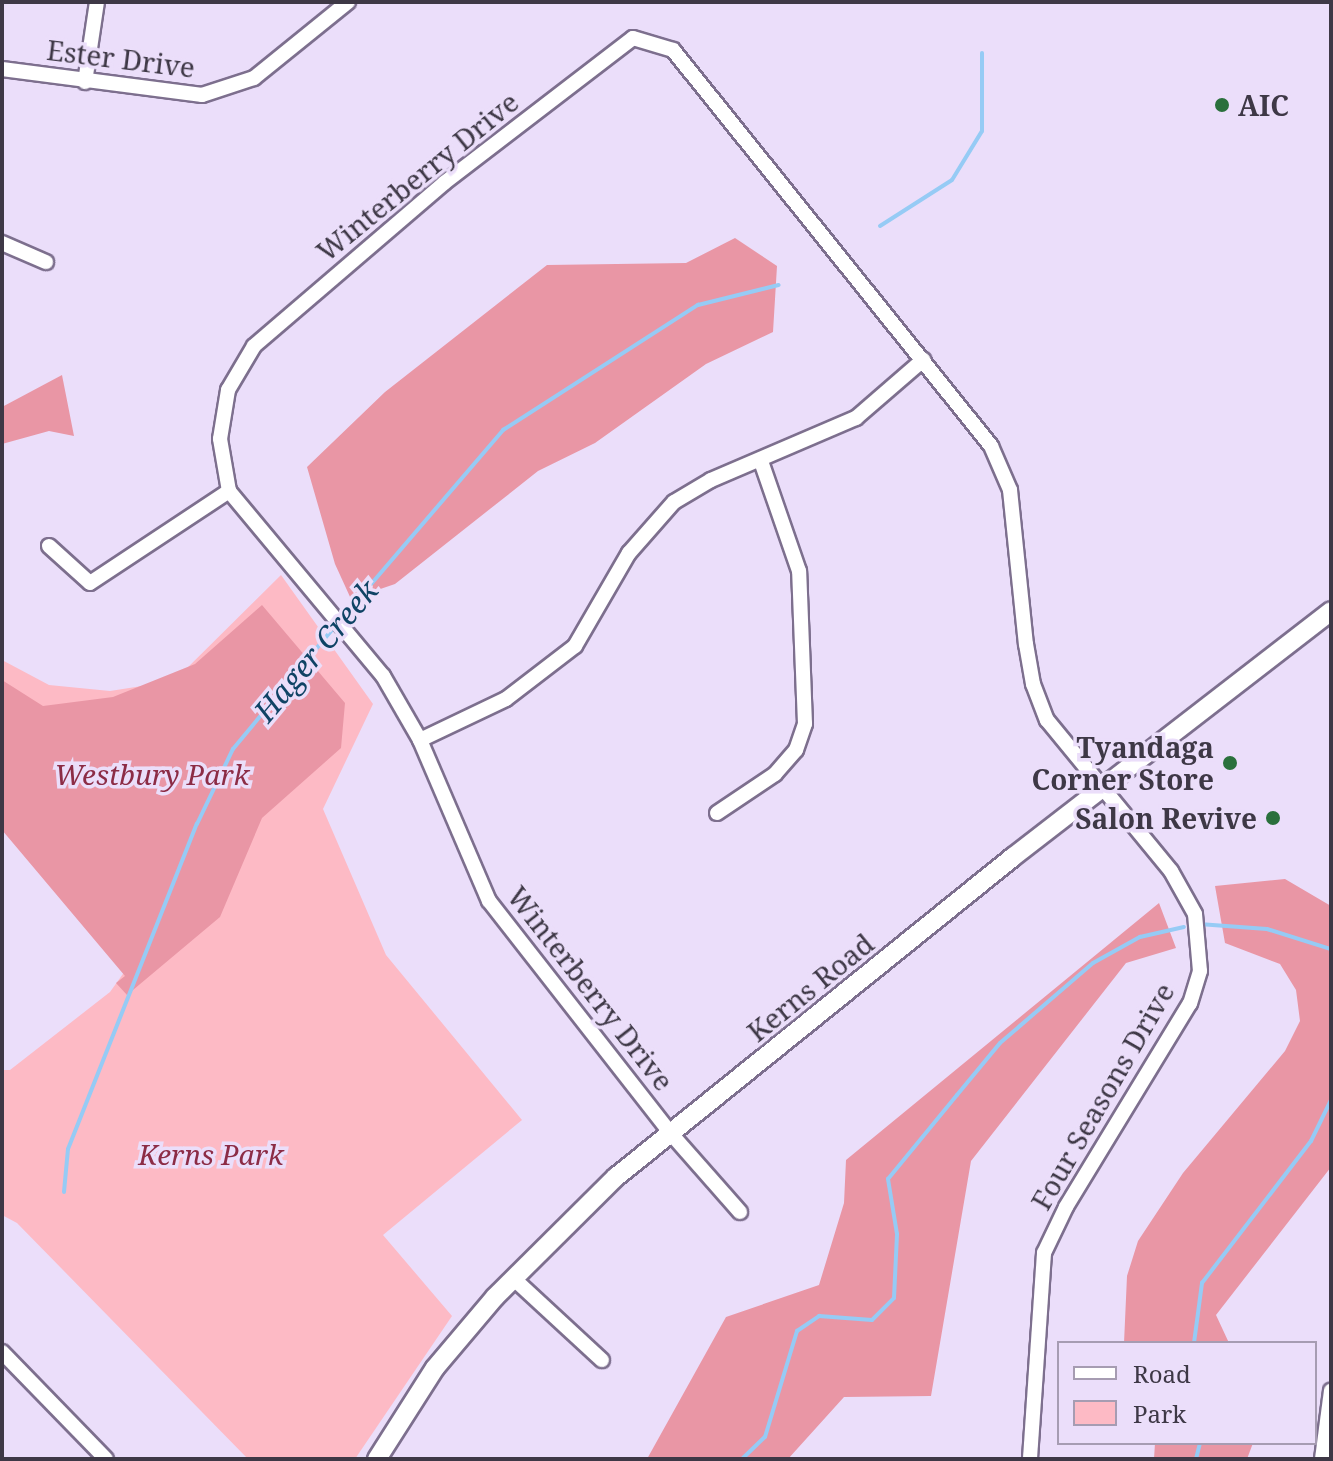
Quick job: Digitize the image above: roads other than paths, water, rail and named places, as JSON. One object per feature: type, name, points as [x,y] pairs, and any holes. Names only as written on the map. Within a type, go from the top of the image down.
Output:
[{"type":"street","points":[[85,82],[97,2]]},
{"type":"street","name":"Ester Drive","points":[[2,69],[202,95],[254,78],[348,2]]},
{"type":"street","name":"Winterberry Drive","points":[[740,1212],[672,1135],[489,901],[420,740],[383,676],[229,491],[220,439],[228,390],[254,346],[444,183],[633,38],[673,50],[991,446],[1010,490],[1033,684],[1047,720],[1101,788]]},
{"type":"street","points":[[2,243],[46,262]]},
{"type":"street","points":[[420,740],[538,678],[575,646],[629,553],[674,502],[711,480],[856,418],[923,360]]},
{"type":"street","points":[[717,813],[775,774],[796,750],[805,724],[799,571],[761,461]]},
{"type":"street","points":[[49,546],[90,583],[229,491]]},
{"type":"street","name":"Kerns Road","points":[[383,1457],[435,1368],[513,1278],[616,1177],[1101,788],[1331,611]]},
{"type":"street","name":"Four Seasons Drive","points":[[1030,1459],[1044,1253],[1066,1207],[1190,1003],[1200,971],[1195,914],[1171,871],[1101,788]]},
{"type":"street","points":[[513,1278],[602,1360]]},
{"type":"street","points":[[2,1352],[106,1459]]},
{"type":"street","points":[[1322,1459],[1331,1391]]},
{"type":"waterway","name":"Hager Creek","points":[[880,226],[952,180],[982,131],[982,53]]},
{"type":"waterway","name":"Hager Creek","points":[[342,618],[503,430],[698,305],[779,285]]},
{"type":"waterway","name":"Hager Creek","points":[[64,1192],[68,1149],[197,824],[233,749],[336,625]]},
{"type":"waterway","points":[[1199,924],[1267,929],[1331,949]]},
{"type":"waterway","points":[[742,1459],[765,1437],[797,1331],[819,1316],[872,1320],[894,1298],[897,1234],[888,1179],[1000,1043],[1093,963],[1140,937],[1184,927]]},
{"type":"waterway","points":[[1194,1341],[1202,1283],[1311,1141],[1331,1100]]},
{"type":"waterway","points":[[1196,1459],[1200,1445]]},
{"type":"place","name":"AIC","points":[[1222,105]]},
{"type":"place","name":"Tyandaga Corner Store","points":[[1230,763]]},
{"type":"place","name":"Salon Revive","points":[[1273,818]]},
{"type":"park label","name":"Westbury Park","points":[[152,774]]},
{"type":"park label","name":"Kerns Park","points":[[211,1154]]}]
